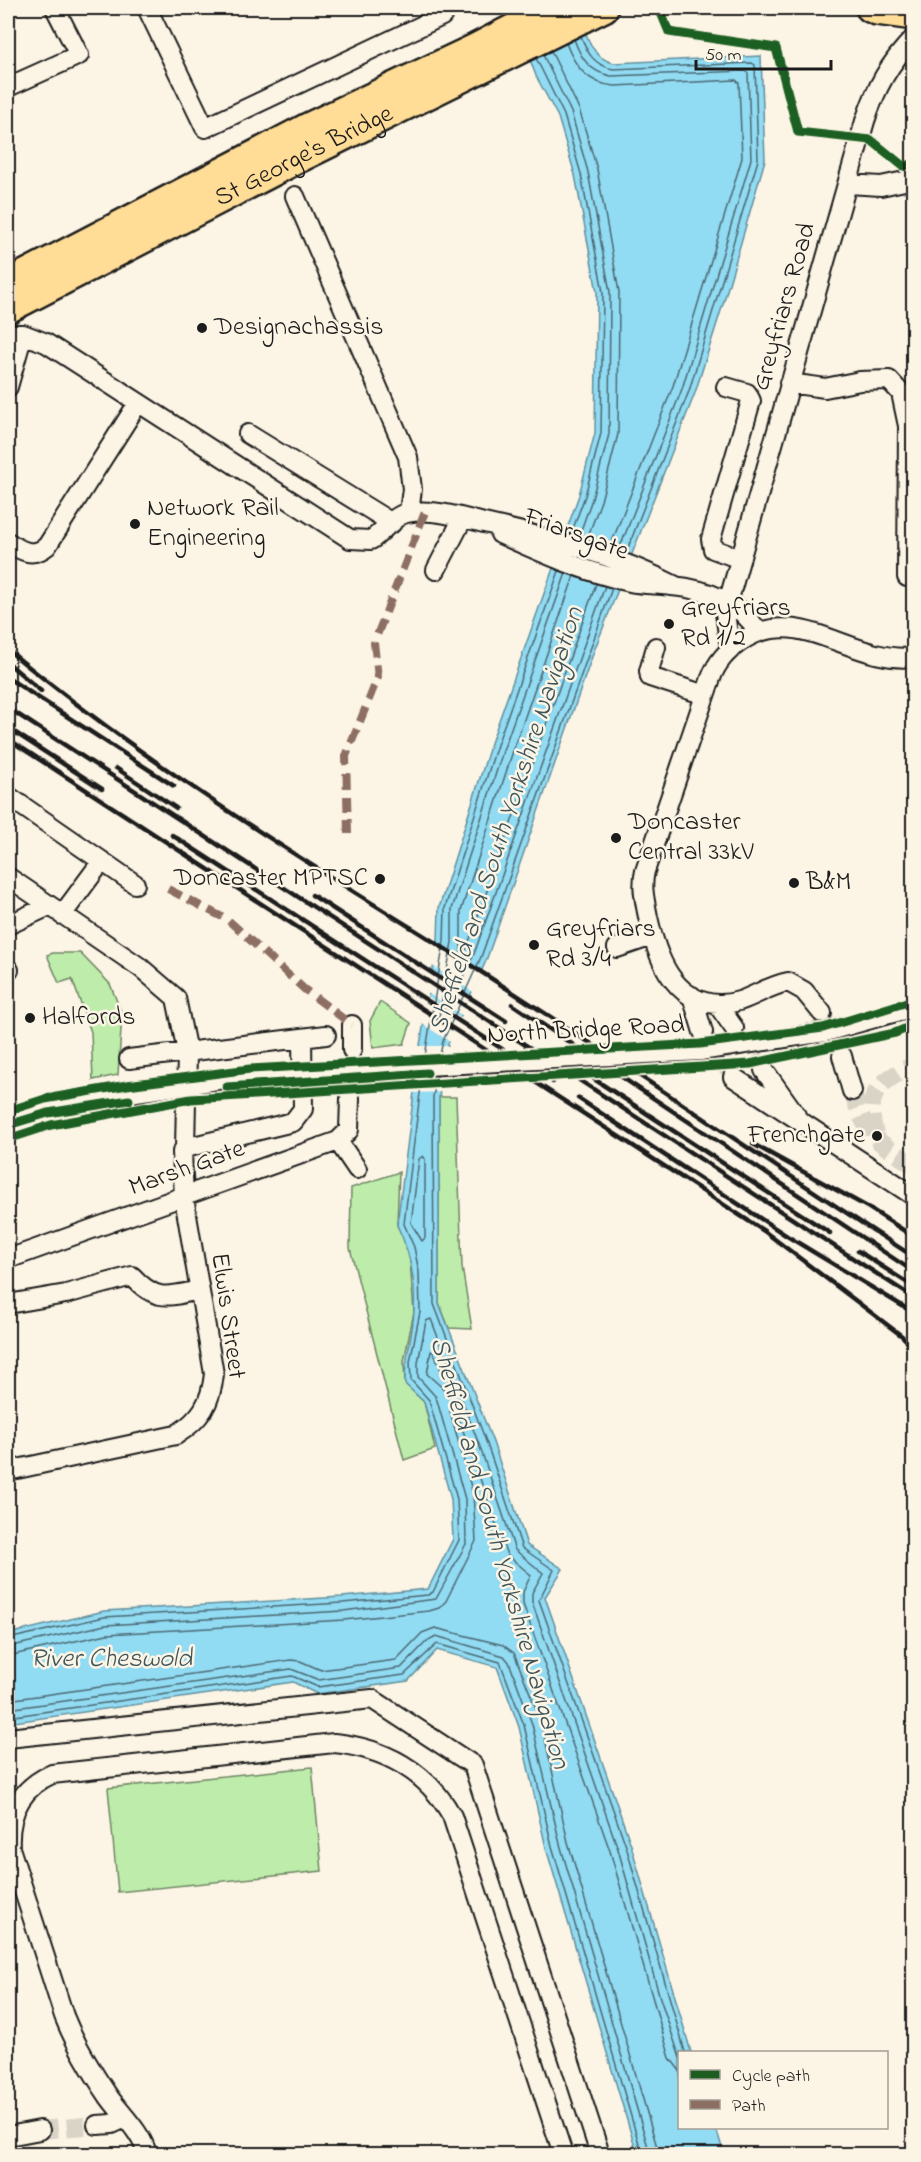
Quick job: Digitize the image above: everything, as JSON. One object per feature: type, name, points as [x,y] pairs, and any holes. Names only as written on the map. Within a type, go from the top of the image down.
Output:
[{"type":"highway","name":"St George's Bridge","points":[[8,283],[308,127],[552,8]]},
{"type":"highway","name":"St George's Bridge","points":[[8,309],[298,159],[604,8]]},
{"type":"highway","points":[[870,8],[914,16]]},
{"type":"street","points":[[8,87],[79,55],[56,8]]},
{"type":"street","points":[[147,8],[205,128],[442,16],[448,8]]},
{"type":"street","name":"Greyfriars Road","points":[[744,640],[725,625],[729,601],[789,383],[873,96],[895,57],[914,38]]},
{"type":"street","points":[[848,184],[881,186],[914,179]]},
{"type":"street","points":[[8,387],[15,334],[46,343],[342,534],[363,542],[386,529],[409,512],[412,489],[408,457],[295,196]]},
{"type":"street","points":[[789,383],[825,388],[860,381],[889,380],[901,393],[908,426],[907,577]]},
{"type":"street","points":[[726,387],[747,393],[751,401],[711,539],[713,549],[740,559]]},
{"type":"street","points":[[8,542],[26,553],[42,551],[47,546],[138,403]]},
{"type":"street","points":[[248,434],[386,529]]},
{"type":"street","name":"Friarsgate","points":[[409,512],[463,518],[554,538],[634,575]]},
{"type":"street","points":[[436,570],[463,518]]},
{"type":"street","name":"Friarsgate","points":[[463,518],[549,556],[634,575],[729,601]]},
{"type":"street","points":[[729,601],[738,607],[744,640]]},
{"type":"street","points":[[822,1013],[811,997],[795,984],[780,984],[741,1002],[717,1004],[692,996],[677,985],[667,972],[652,936],[643,894],[643,880],[715,668],[744,640],[786,627],[844,643],[875,655],[914,657]]},
{"type":"street","points":[[656,647],[649,671],[650,677],[705,695]]},
{"type":"street","points":[[8,796],[135,884]]},
{"type":"street","points":[[8,925],[55,911],[102,861]]},
{"type":"street","name":"Elwis Street","points":[[8,877],[141,968],[176,998],[187,1052],[185,1148],[181,1158],[183,1198],[214,1374],[212,1395],[204,1411],[190,1426],[176,1435],[8,1471]]},
{"type":"street","points":[[616,948],[652,936]]},
{"type":"street","points":[[692,996],[704,1032]]},
{"type":"street","points":[[717,1004],[734,1028]]},
{"type":"street","name":"North Bridge Road","points":[[8,1116],[201,1081],[255,1075],[700,1051],[825,1032],[914,1007]]},
{"type":"street","name":"North Bridge Road","points":[[8,1125],[48,1109],[207,1088],[304,1080],[720,1057],[785,1050],[849,1034],[914,1013]]},
{"type":"street","points":[[352,1025],[352,1050]]},
{"type":"street","points":[[129,1059],[326,1035]]},
{"type":"street","points":[[185,1148],[293,1122],[303,1109],[302,1038]]},
{"type":"street","points":[[842,1056],[852,1091]]},
{"type":"street","points":[[764,1070],[793,1113],[914,1191]]},
{"type":"street","points":[[734,1077],[914,1196]]},
{"type":"street","points":[[351,1098],[349,1130],[338,1141],[357,1169]]},
{"type":"street","name":"Marsh Gate","points":[[8,1259],[338,1141]]},
{"type":"street","points":[[8,1304],[66,1294],[132,1276],[148,1292],[171,1296],[200,1290]]},
{"type":"street","points":[[8,1738],[372,1699],[473,1765],[600,2154]]},
{"type":"street","points":[[147,2154],[145,2144],[125,2118],[70,2033],[10,1848],[9,1830],[20,1799],[41,1779],[52,1774],[343,1744],[362,1746],[386,1754],[411,1769],[437,1793],[452,1816],[563,2154]]},
{"type":"street","points":[[97,2125],[112,2124],[125,2118]]},
{"type":"street","points":[[8,2136],[39,2130]]},
{"type":"green space","points":[[80,953],[110,984],[122,1014],[118,1075],[93,1080],[91,1032],[72,979],[59,983],[47,955]]},
{"type":"green space","points":[[380,1002],[411,1023],[404,1044],[373,1048],[370,1021]]},
{"type":"green space","points":[[439,1097],[456,1097],[462,1267],[472,1329],[449,1328],[439,1303]]},
{"type":"green space","points":[[399,1172],[397,1225],[409,1249],[414,1312],[404,1361],[405,1384],[424,1402],[435,1449],[404,1460],[350,1248],[351,1188]]},
{"type":"green space","points":[[312,1767],[322,1871],[118,1892],[108,1788]]},
{"type":"water","points":[[511,8],[577,8],[593,49],[606,60],[614,63],[761,56],[765,160],[724,301],[695,393],[594,651],[486,961],[448,1044],[439,1097],[439,1303],[493,1442],[527,1545],[563,1569],[545,1597],[631,1845],[691,2051],[678,2051],[678,2129],[716,2129],[724,2154],[637,2154],[546,1848],[519,1727],[497,1667],[437,1650],[408,1681],[317,1694],[293,1682],[8,1723],[8,1634],[104,1611],[342,1597],[428,1589],[453,1539],[451,1499],[424,1402],[405,1384],[413,1320],[414,1288],[409,1256],[397,1225],[420,1045],[438,940],[439,908],[491,743],[579,495],[595,433],[597,292],[575,175],[558,117],[536,76]]},
{"type":"pier","points":[[435,942],[482,972],[473,992],[431,965]]},
{"type":"pier","points":[[430,969],[472,996],[463,1016],[426,992]]},
{"type":"pier","points":[[426,995],[462,1019],[452,1043],[421,1023]]},
{"type":"pier","points":[[417,1046],[451,1046],[443,1092],[411,1093]]},
{"type":"tunnel","points":[[822,1013],[842,1056]]},
{"type":"tunnel","points":[[703,1032],[733,1077]]},
{"type":"tunnel","points":[[738,1034],[764,1070]]},
{"type":"tunnel","points":[[350,1098],[352,1050]]},
{"type":"tunnel","points":[[875,1134],[871,1110],[876,1093],[881,1086],[897,1074],[908,1068],[914,1069]]},
{"type":"tunnel","points":[[852,1091],[862,1118],[874,1136],[914,1165]]},
{"type":"tunnel","points":[[40,2130],[97,2125]]},
{"type":"railway","points":[[8,650],[108,727],[211,799],[547,1014],[914,1257]]},
{"type":"railway","points":[[8,663],[41,691]]},
{"type":"railway","points":[[8,678],[174,786]]},
{"type":"railway","points":[[8,708],[914,1298]]},
{"type":"railway","points":[[8,728],[102,789]]},
{"type":"railway","points":[[8,739],[764,1231],[902,1336],[914,1348]]},
{"type":"railway","points":[[116,768],[176,808]]},
{"type":"railway","points":[[172,835],[553,1082]]},
{"type":"railway","points":[[312,895],[506,1021]]},
{"type":"railway","points":[[512,1004],[914,1272]]},
{"type":"railway","points":[[571,1064],[830,1233]]},
{"type":"railway","points":[[578,1098],[787,1236],[914,1313]]},
{"type":"railway","points":[[753,1144],[869,1208],[914,1237]]},
{"type":"railway","points":[[858,1251],[914,1287]]},
{"type":"marked path","points":[[348,834],[346,756],[378,677],[374,643],[425,512]]},
{"type":"marked path","points":[[168,889],[228,920],[304,989],[352,1025]]},
{"type":"cycle path","points":[[659,8],[669,32],[776,48],[798,132],[871,140],[903,166],[914,164]]},
{"type":"cycle path","points":[[8,1111],[45,1099],[127,1085],[250,1069],[700,1044],[823,1028],[914,1000]]},
{"type":"cycle path","points":[[8,1139],[51,1125],[191,1099],[750,1064],[895,1033],[914,1025]]},
{"type":"cycle path","points":[[227,1087],[427,1073]]},
{"type":"cycle path","points":[[8,1125],[48,1113],[129,1100]]},
{"type":"place","name":"Designachassis","points":[[202,328]]},
{"type":"place","name":"Network Rail Engineering","points":[[135,524]]},
{"type":"place","name":"Greyfriars Rd 1/2","points":[[669,624]]},
{"type":"place","name":"Doncaster Central 33kV","points":[[616,838]]},
{"type":"place","name":"Doncaster MPTSC","points":[[380,879]]},
{"type":"place","name":"B&M","points":[[794,883]]},
{"type":"place","name":"Greyfriars Rd 3/4","points":[[534,945]]},
{"type":"place","name":"Halfords","points":[[30,1018]]},
{"type":"place","name":"Frenchgate","points":[[877,1136]]},
{"type":"water label","name":"Sheffield and South Yorkshire Navigation","points":[[507,821]]},
{"type":"water label","name":"Sheffield and South Yorkshire Navigation","points":[[499,1553]]},
{"type":"water label","name":"River Cheswold","points":[[111,1659]]}]
